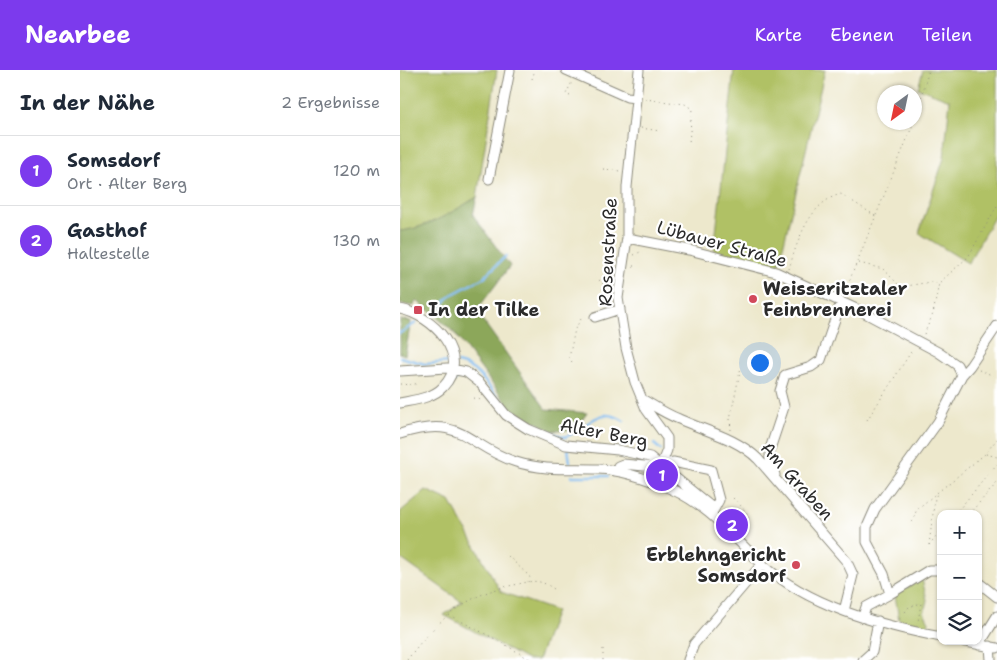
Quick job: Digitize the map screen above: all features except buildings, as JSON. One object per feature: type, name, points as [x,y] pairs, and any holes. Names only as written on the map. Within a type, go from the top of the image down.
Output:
[{"type":"street","points":[[489,179],[510,70]]},
{"type":"street","points":[[566,70],[627,97],[636,98]]},
{"type":"street","name":"Rosenstraße","points":[[639,70],[627,187],[627,238],[618,298],[626,348],[641,398],[667,438],[667,450],[661,465]]},
{"type":"street","name":"Lübauer Straße","points":[[627,238],[689,250],[776,272],[918,341],[957,365],[962,374]]},
{"type":"street","points":[[778,482],[770,460],[770,449],[784,406],[780,392],[785,375],[811,367],[821,360],[841,302]]},
{"type":"street","points":[[400,309],[416,313],[439,331],[452,350],[454,365],[442,388],[428,396],[400,402]]},
{"type":"street","points":[[595,317],[620,309]]},
{"type":"street","points":[[890,594],[884,574],[866,542],[867,527],[875,509],[938,422],[962,374],[970,366],[997,326]]},
{"type":"street","name":"Alter Berg","points":[[400,371],[454,365],[480,383],[506,416],[528,429],[566,445],[635,453],[650,457],[713,511]]},
{"type":"street","name":"Am Graben","points":[[641,398],[667,414],[715,433],[752,452],[847,562],[854,575],[844,611]]},
{"type":"street","points":[[400,434],[422,429],[454,429],[503,458],[517,462],[552,470],[618,471],[672,489],[713,511],[762,564],[804,592],[844,611],[937,636]]},
{"type":"street","points":[[618,471],[618,466],[623,464],[648,467],[681,463],[711,470],[720,500],[713,511]]},
{"type":"street","points":[[688,660],[694,644],[762,564]]},
{"type":"street","points":[[863,616],[866,607],[929,570],[937,570]]},
{"type":"street","points":[[982,585],[997,597]]},
{"type":"street","points":[[982,639],[997,616]]},
{"type":"street","points":[[862,660],[872,652],[878,621]]},
{"type":"street","points":[[978,645],[993,647],[991,660]]},
{"type":"path","points":[[532,79],[535,70]]},
{"type":"path","points":[[922,94],[929,70]]},
{"type":"path","points":[[570,96],[566,94],[574,77]]},
{"type":"path","points":[[636,98],[685,104],[692,109],[689,143]]},
{"type":"path","points":[[633,127],[660,131]]},
{"type":"path","points":[[841,302],[911,130]]},
{"type":"path","points":[[603,169],[625,172]]},
{"type":"path","points":[[787,277],[798,241],[808,221],[817,208],[835,195],[840,194],[877,217]]},
{"type":"path","points":[[867,420],[925,333],[933,314],[939,283],[968,257],[997,206]]},
{"type":"path","points":[[632,258],[640,252]]},
{"type":"path","points":[[858,262],[883,269],[901,287],[930,282],[939,283]]},
{"type":"path","points":[[632,266],[638,266]]},
{"type":"path","points":[[599,280],[604,283],[602,293]]},
{"type":"path","points":[[572,362],[569,358],[574,329],[581,319]]},
{"type":"path","points":[[970,366],[997,377]]},
{"type":"path","points":[[730,419],[741,367]]},
{"type":"path","points":[[400,384],[412,385],[418,383]]},
{"type":"path","points":[[474,398],[482,400]]},
{"type":"path","points":[[912,522],[917,509],[985,454],[997,439]]},
{"type":"path","points":[[985,454],[997,457]]},
{"type":"path","points":[[957,510],[997,464]]},
{"type":"path","points":[[973,510],[997,483]]},
{"type":"path","points":[[937,535],[928,545],[935,498],[939,491]]},
{"type":"path","points":[[733,498],[748,516],[750,522],[742,536]]},
{"type":"path","points":[[508,556],[530,577],[527,582]]},
{"type":"path","points":[[407,660],[428,633],[468,600],[482,594],[540,580],[554,589]]},
{"type":"path","points":[[904,612],[909,607],[921,603],[917,625]]},
{"type":"path","points":[[448,615],[500,641],[531,660]]},
{"type":"path","points":[[603,649],[603,660]]},
{"type":"green space","points":[[400,70],[497,70],[477,197],[431,223],[400,231]]},
{"type":"green space","points":[[734,70],[825,70],[778,268],[714,251]]},
{"type":"green space","points":[[923,70],[997,70],[997,212],[968,263],[919,233],[944,158],[950,100],[922,90],[922,85],[919,85]]},
{"type":"green space","points":[[477,197],[473,215],[510,266],[476,311],[546,409],[587,413],[575,430],[552,431],[510,408],[453,331],[416,300],[414,306],[400,304],[400,231],[431,223]]},
{"type":"green space","points":[[400,320],[411,321],[405,355],[400,353]]},
{"type":"green space","points":[[426,490],[450,501],[501,592],[556,611],[538,660],[527,660],[444,615],[462,602],[400,558],[400,512]]},
{"type":"green space","points":[[922,579],[927,600],[924,612],[929,622],[928,626],[899,620],[895,595]]},
{"type":"waterway","points":[[433,315],[451,295],[483,278],[506,256]]},
{"type":"waterway","points":[[400,333],[416,323]]},
{"type":"waterway","points":[[400,357],[425,364],[451,362]]},
{"type":"waterway","points":[[457,363],[474,370],[481,376],[503,405],[515,416],[543,430],[565,437],[600,416],[615,416],[624,421]]},
{"type":"waterway","points":[[455,381],[458,377]]},
{"type":"waterway","points":[[444,393],[451,387]]},
{"type":"waterway","points":[[654,444],[661,450]]},
{"type":"waterway","points":[[568,449],[570,462]]},
{"type":"waterway","points":[[572,476],[608,476]]},
{"type":"place","name":"Weisseritztaler Feinbrennerei","points":[[753,299]]},
{"type":"place","name":"In der Tilke","points":[[418,310]]},
{"type":"place","name":"Somsdorf","points":[[662,475]]},
{"type":"place","name":"Gasthof","points":[[732,525]]},
{"type":"place","name":"Erblehngericht Somsdorf","points":[[796,565]]}]
